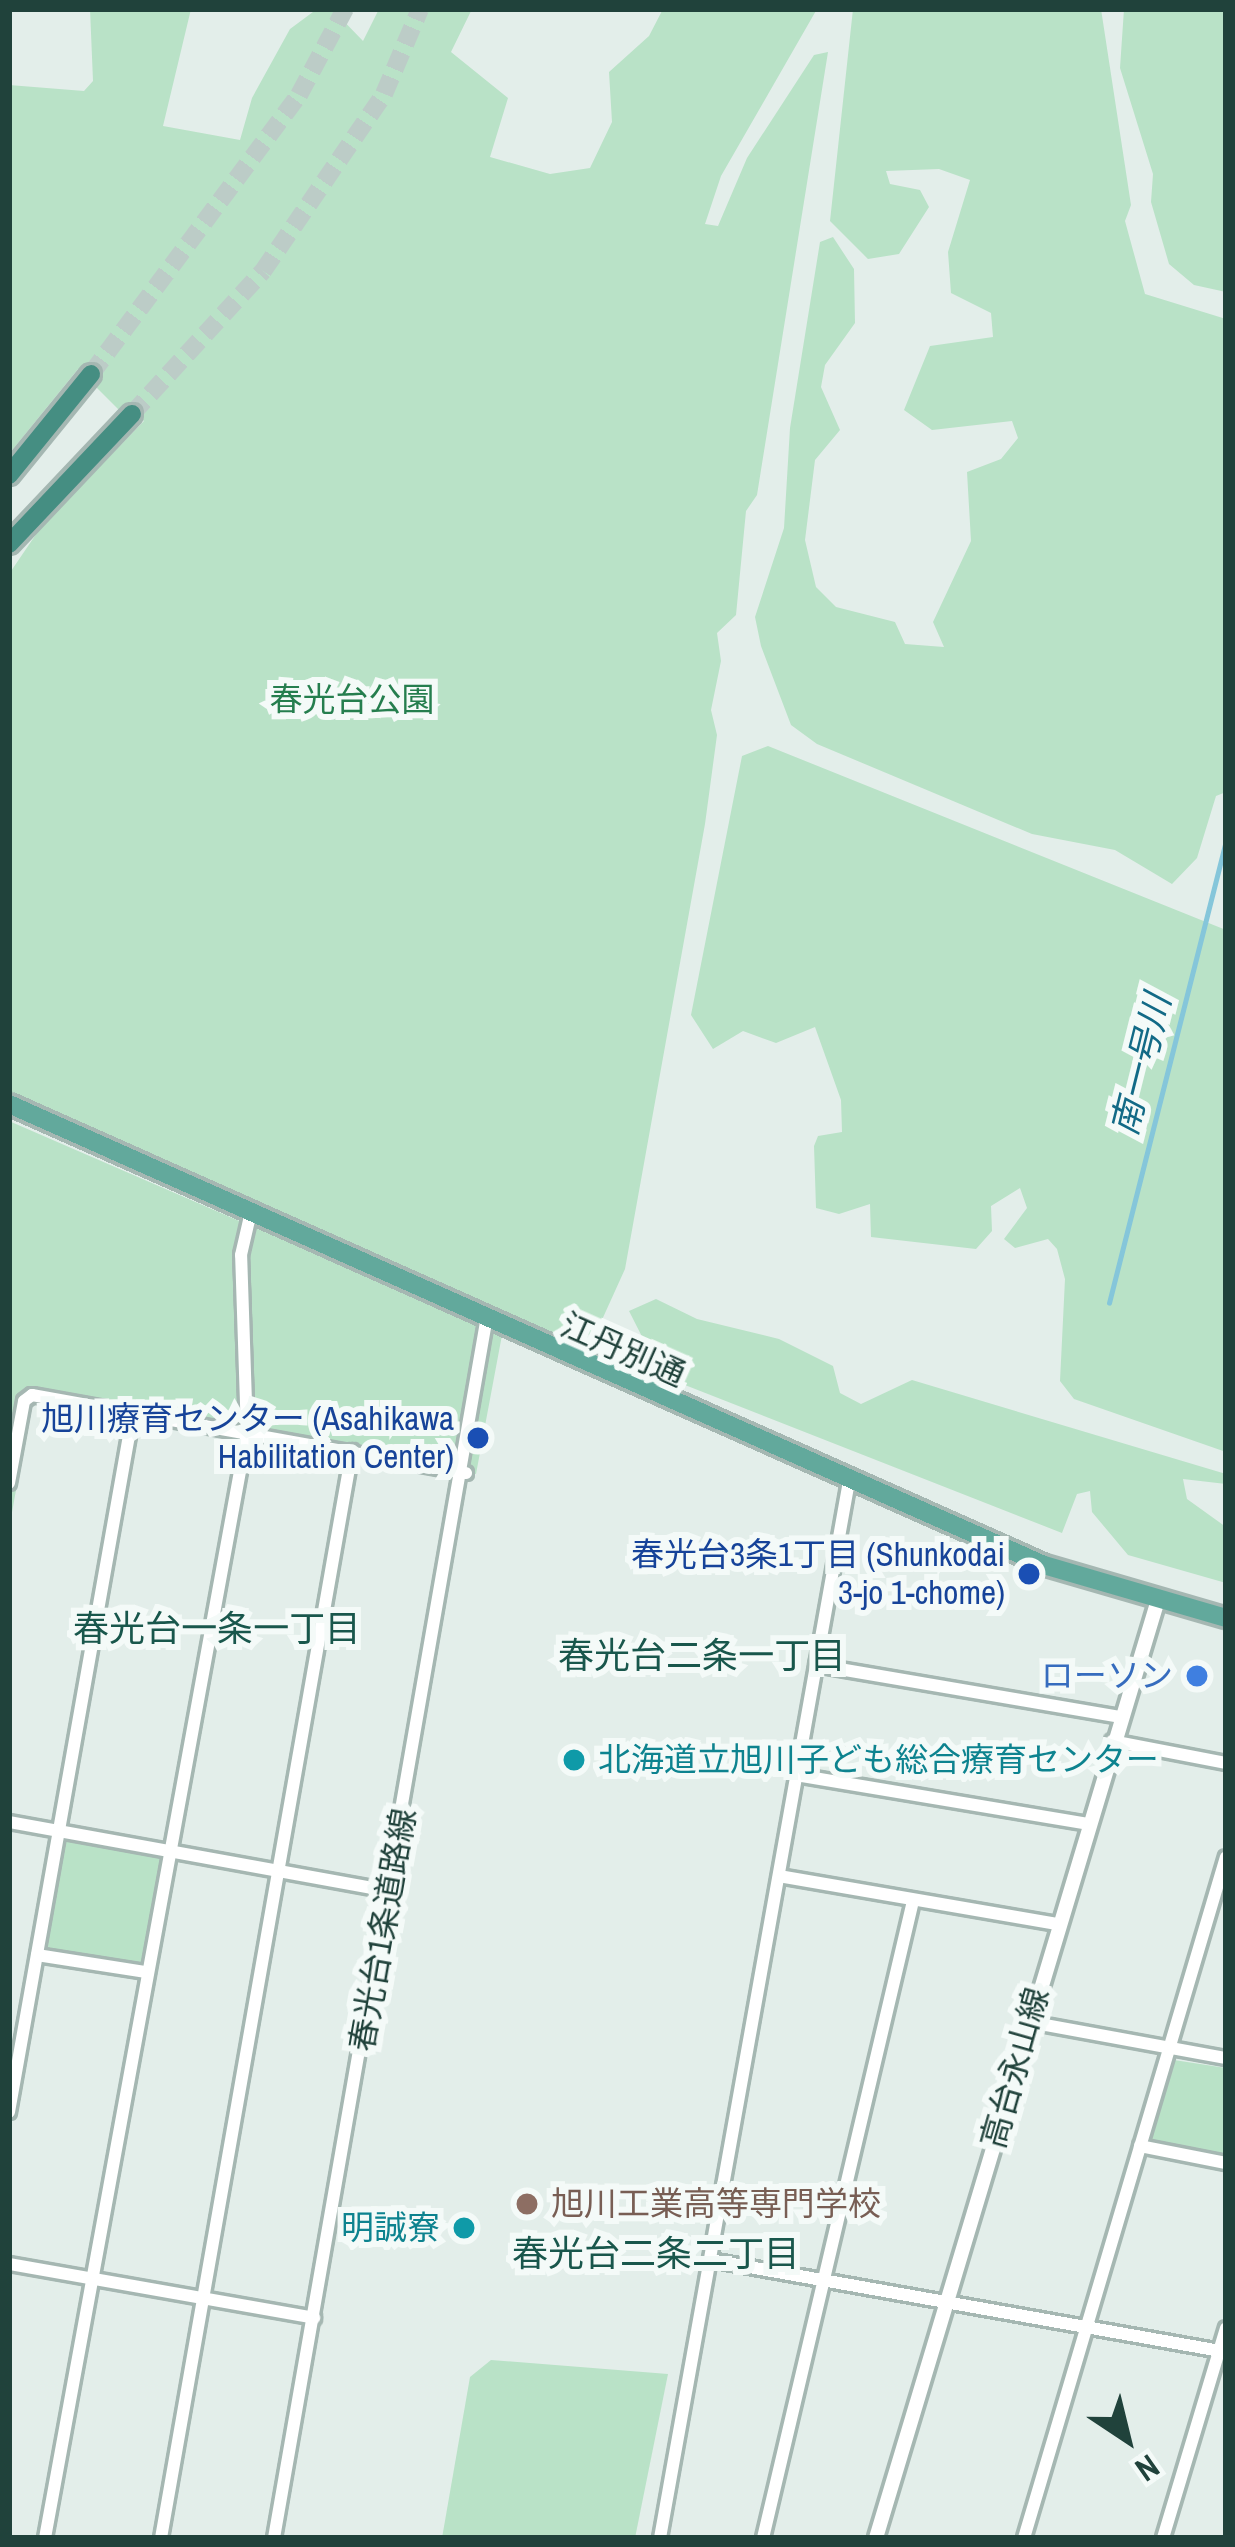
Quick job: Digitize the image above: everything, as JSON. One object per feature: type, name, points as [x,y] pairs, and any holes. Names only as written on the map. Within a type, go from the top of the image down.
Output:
[{"type":"highway","points":[[9,476],[91,374]]},
{"type":"highway","points":[[9,544],[132,413]]},
{"type":"main road","name":"江丹別通","points":[[9,1104],[250,1217],[1044,1565],[1226,1618]]},
{"type":"street","points":[[45,2538],[166,1850],[247,1432],[241,1255],[250,1217]]},
{"type":"street","name":"春光台1条道路線","points":[[274,2538],[466,1473],[486,1322]]},
{"type":"street","points":[[9,1483],[24,1401],[32,1394],[466,1473]]},
{"type":"street","points":[[9,2112],[133,1412]]},
{"type":"street","points":[[160,2538],[352,1451]]},
{"type":"street","points":[[660,2538],[849,1481]]},
{"type":"street","name":"高台永山線","points":[[876,2538],[1158,1600]]},
{"type":"street","points":[[816,1665],[1120,1717]]},
{"type":"street","points":[[1112,1742],[1226,1763]]},
{"type":"street","points":[[796,1774],[1088,1824]]},
{"type":"street","points":[[9,1822],[390,1891]]},
{"type":"street","points":[[1024,2538],[1226,1857]]},
{"type":"street","points":[[778,1876],[1057,1924]]},
{"type":"street","points":[[763,2538],[913,1901]]},
{"type":"street","points":[[37,1955],[145,1972]]},
{"type":"street","points":[[1029,2022],[1226,2058]]},
{"type":"street","points":[[1140,2146],[1226,2163]]},
{"type":"street","points":[[710,2260],[1223,2351]]},
{"type":"street","points":[[9,2264],[314,2318]]},
{"type":"street","points":[[1163,2538],[1223,2351],[1226,2328]]},
{"type":"green space","name":"春光台公園","points":[[90,9],[191,9],[163,126],[240,140],[252,98],[290,29],[317,9],[333,10],[363,41],[379,9],[472,9],[451,52],[508,98],[490,157],[550,174],[590,168],[612,122],[609,72],[649,36],[663,9],[817,9],[721,176],[705,224],[718,226],[747,158],[814,55],[828,52],[757,495],[746,511],[736,615],[717,633],[721,661],[711,710],[717,735],[705,824],[625,1269],[596,1333],[575,1338],[569,1352],[9,1098],[9,574],[41,527],[144,421],[126,404],[119,410],[78,369],[9,454],[9,85],[84,91],[93,81]]},
{"type":"green space","points":[[853,9],[1101,9],[1131,205],[1125,221],[1145,294],[1226,319],[1226,792],[1216,796],[1197,858],[1172,884],[1115,850],[1032,834],[817,744],[791,725],[761,646],[755,617],[784,528],[790,428],[820,242],[833,237],[854,269],[855,323],[825,365],[821,387],[840,430],[815,460],[805,540],[816,587],[836,607],[895,622],[905,644],[944,647],[933,622],[971,541],[967,472],[1001,459],[1018,438],[1012,421],[932,430],[904,410],[930,346],[993,337],[991,313],[951,293],[948,252],[970,180],[939,169],[886,171],[890,184],[920,190],[929,207],[899,254],[868,259],[830,221]]},
{"type":"green space","points":[[1124,9],[1226,9],[1226,292],[1194,285],[1169,264],[1151,202],[1153,174],[1120,68]]},
{"type":"green space","points":[[768,746],[1226,930],[1226,1452],[1074,1399],[1060,1381],[1065,1279],[1057,1249],[1048,1239],[1015,1248],[1004,1239],[1027,1208],[1020,1188],[991,1206],[992,1231],[976,1249],[871,1237],[870,1204],[839,1214],[816,1208],[814,1146],[818,1136],[842,1132],[841,1100],[815,1027],[776,1043],[743,1031],[713,1049],[691,1015],[742,756]]},
{"type":"green space","points":[[9,1121],[502,1335],[476,1474],[34,1390],[9,1529]]},
{"type":"green space","points":[[656,1299],[697,1319],[779,1339],[833,1366],[840,1393],[861,1404],[912,1380],[1226,1474],[1226,1484],[1183,1479],[1187,1499],[1226,1527],[1226,1583],[1128,1555],[1092,1512],[1090,1491],[1077,1494],[1062,1533],[662,1376],[629,1311]]},
{"type":"green space","points":[[59,1831],[166,1850],[144,1974],[37,1955]]},
{"type":"green space","points":[[1174,2060],[1226,2068],[1226,2157],[1149,2140]]},
{"type":"green space","points":[[491,2360],[668,2374],[635,2538],[442,2538],[470,2377]]},
{"type":"waterway","name":"南一号川","points":[[1109,1303],[1226,841]]},
{"type":"tunnel","points":[[91,374],[299,95],[345,9]]},
{"type":"tunnel","points":[[132,414],[263,271],[384,94],[420,9]]},
{"type":"place","name":"旭川療育センター (Asahikawa Habilitation Center)","points":[[478,1438]]},
{"type":"place","name":"春光台3条1丁目 (Shunkodai 3-jo 1-chome)","points":[[1029,1574]]},
{"type":"place","name":"ローソン","points":[[1197,1676]]},
{"type":"place","name":"北海道立旭川子ども総合療育センター","points":[[574,1760]]},
{"type":"place","name":"旭川工業高等専門学校","points":[[527,2204]]},
{"type":"place","name":"明誠寮","points":[[464,2228]]},
{"type":"district","name":"春光台一条一丁目","points":[[217,1629]]},
{"type":"district","name":"春光台二条一丁目","points":[[702,1656]]},
{"type":"district","name":"春光台二条二丁目","points":[[656,2254]]}]
